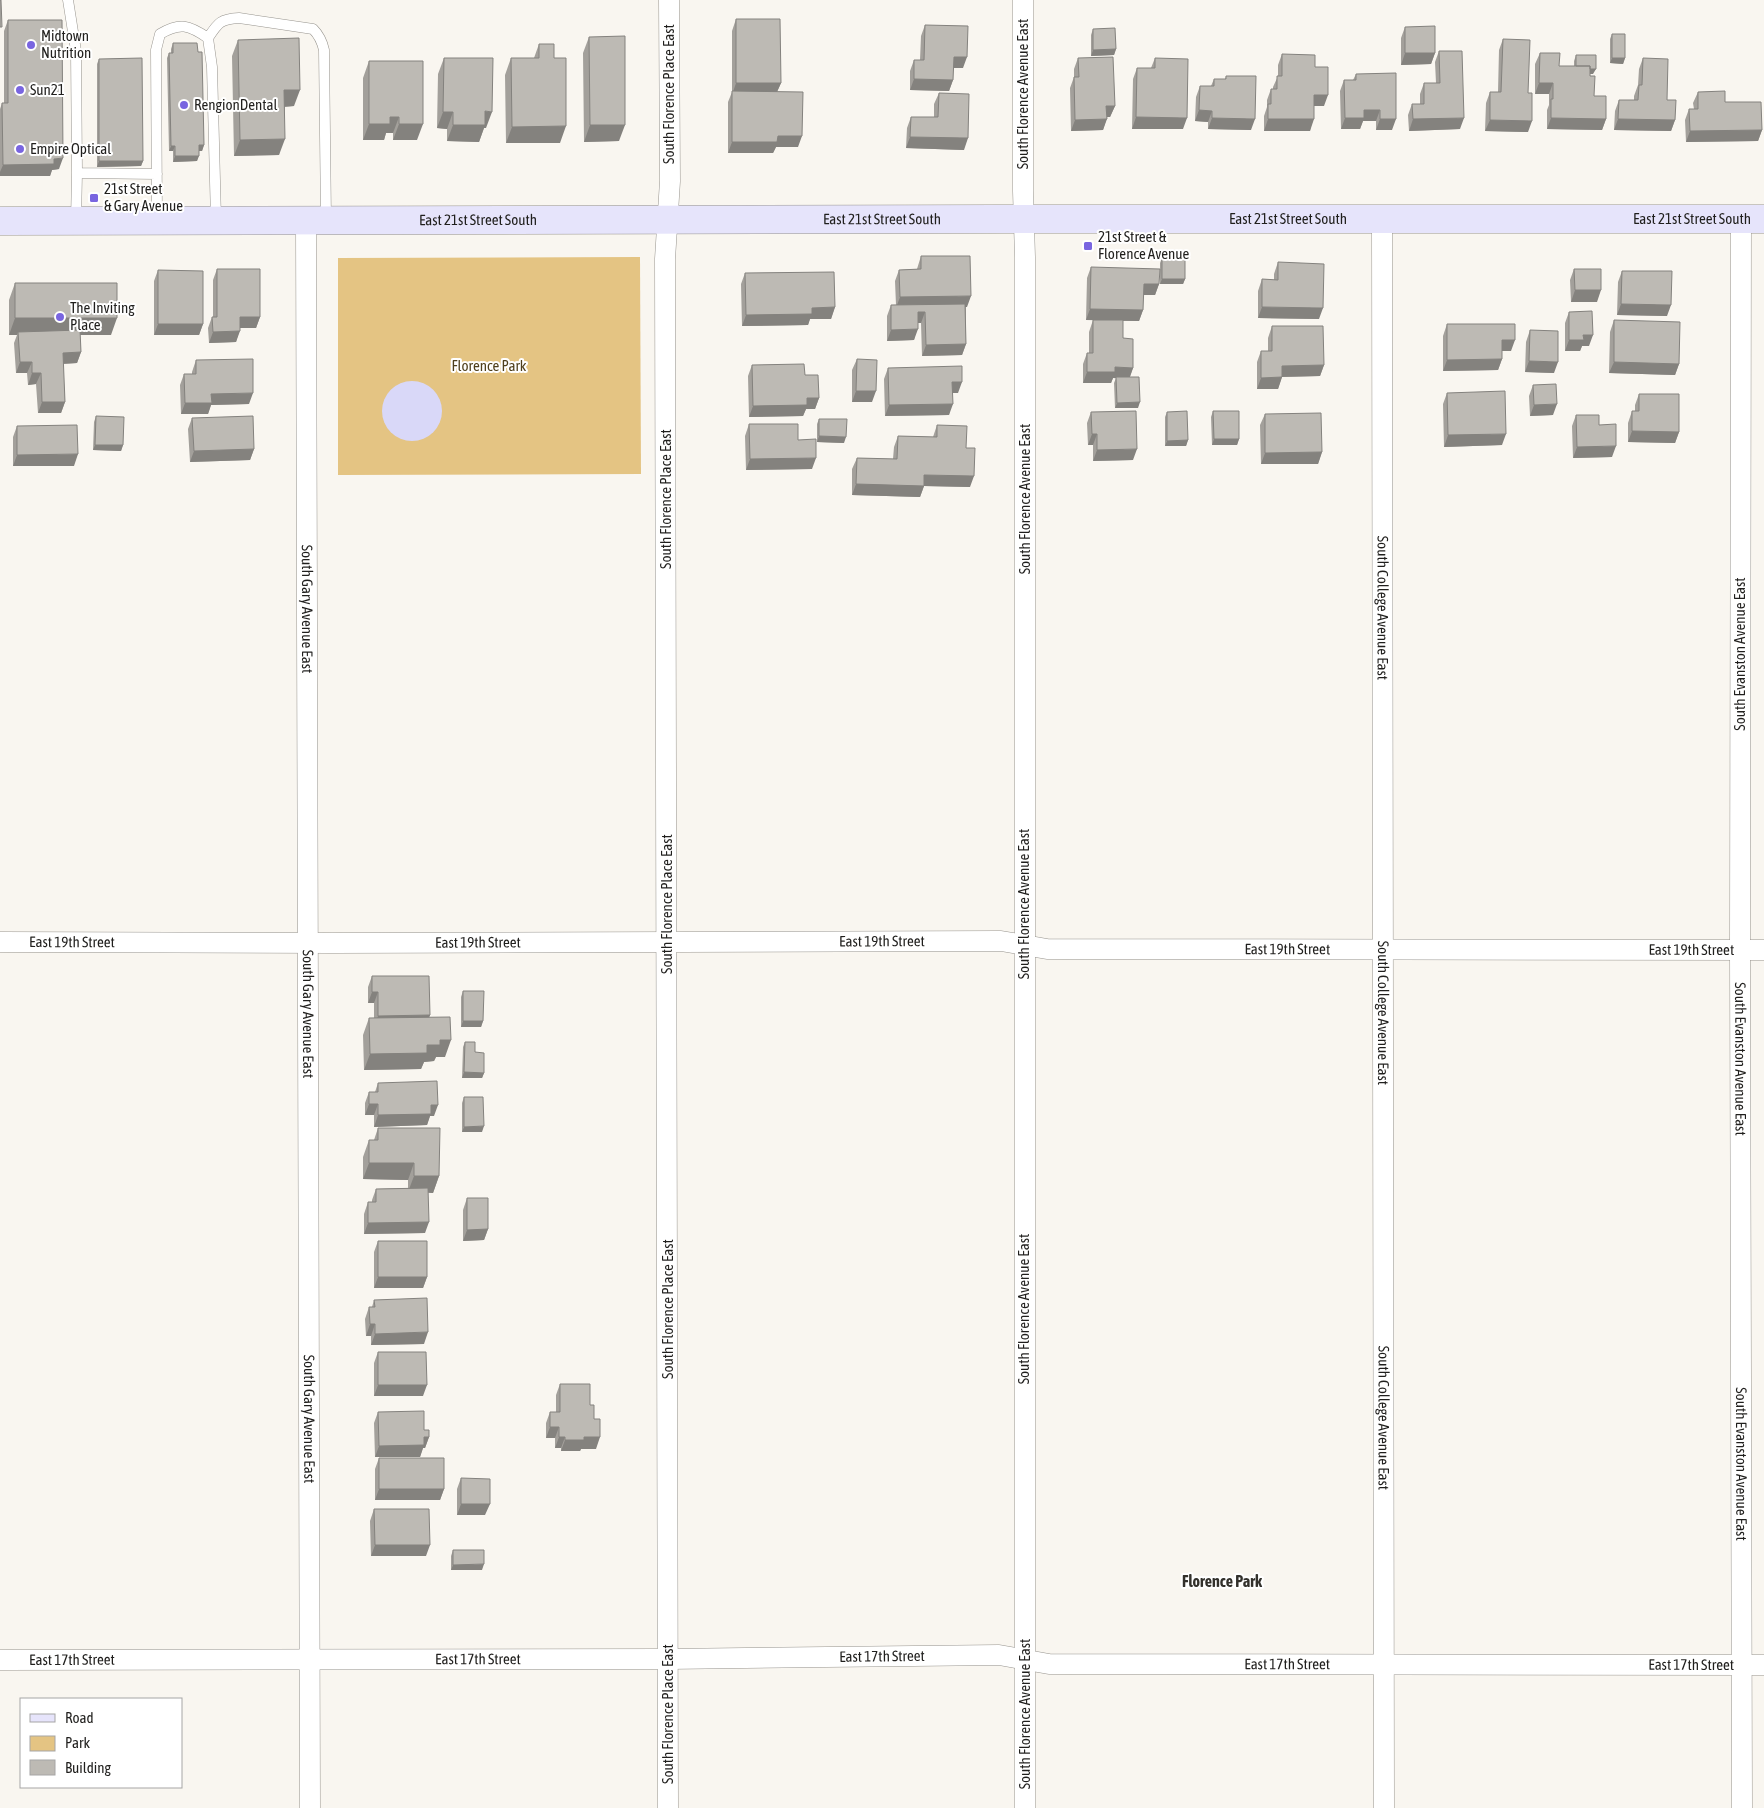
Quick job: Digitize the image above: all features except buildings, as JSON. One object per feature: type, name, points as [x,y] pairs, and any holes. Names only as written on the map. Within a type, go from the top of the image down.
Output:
[{"type":"main road","name":"East 21st Street South","points":[[0,221],[1752,219]]},
{"type":"street","name":"South Florence Place East","points":[[668,1808],[665,259],[670,181],[669,0]]},
{"type":"street","name":"South Florence Avenue East","points":[[1023,0],[1025,257],[1025,1808]]},
{"type":"street","name":"South College Avenue East","points":[[1382,219],[1384,1808]]},
{"type":"street","name":"South Evanston Avenue East","points":[[1742,1808],[1740,951],[1752,219]]},
{"type":"street","name":"South Gary Avenue East","points":[[310,1808],[307,943],[316,220]]},
{"type":"street","name":"East 19th Street","points":[[0,942],[1001,941],[1047,949],[1764,950]]},
{"type":"street","name":"East 17th Street","points":[[0,1660],[309,1658],[668,1659],[999,1655],[1049,1664],[1764,1665]]},
{"type":"lane","points":[[68,0],[76,51],[76,222]]},
{"type":"lane","points":[[216,220],[212,67],[208,38],[218,23],[228,19],[239,18],[313,29],[322,41],[324,50],[316,220]]},
{"type":"lane","points":[[157,222],[156,50],[160,34],[172,27],[186,26],[208,38]]},
{"type":"lane","points":[[76,173],[157,174]]},
{"type":"green space","name":"Florence Park","points":[[640,257],[641,474],[338,475],[338,258]]},
{"type":"water","points":[[412,381],[429,386],[437,394],[442,411],[437,428],[429,436],[412,441],[395,436],[387,428],[382,411],[387,394],[395,386]]},
{"type":"place","name":"Midtown Nutrition","points":[[31,45]]},
{"type":"place","name":"Sun21","points":[[20,90]]},
{"type":"place","name":"RengionDental","points":[[184,105]]},
{"type":"place","name":"Empire Optical","points":[[20,149]]},
{"type":"place","name":"21st Street & Gary Avenue","points":[[94,198]]},
{"type":"place","name":"21st Street & Florence Avenue","points":[[1088,246]]},
{"type":"place","name":"The Inviting Place","points":[[60,317]]},
{"type":"district","name":"Florence Park","points":[[1222,1581]]}]
